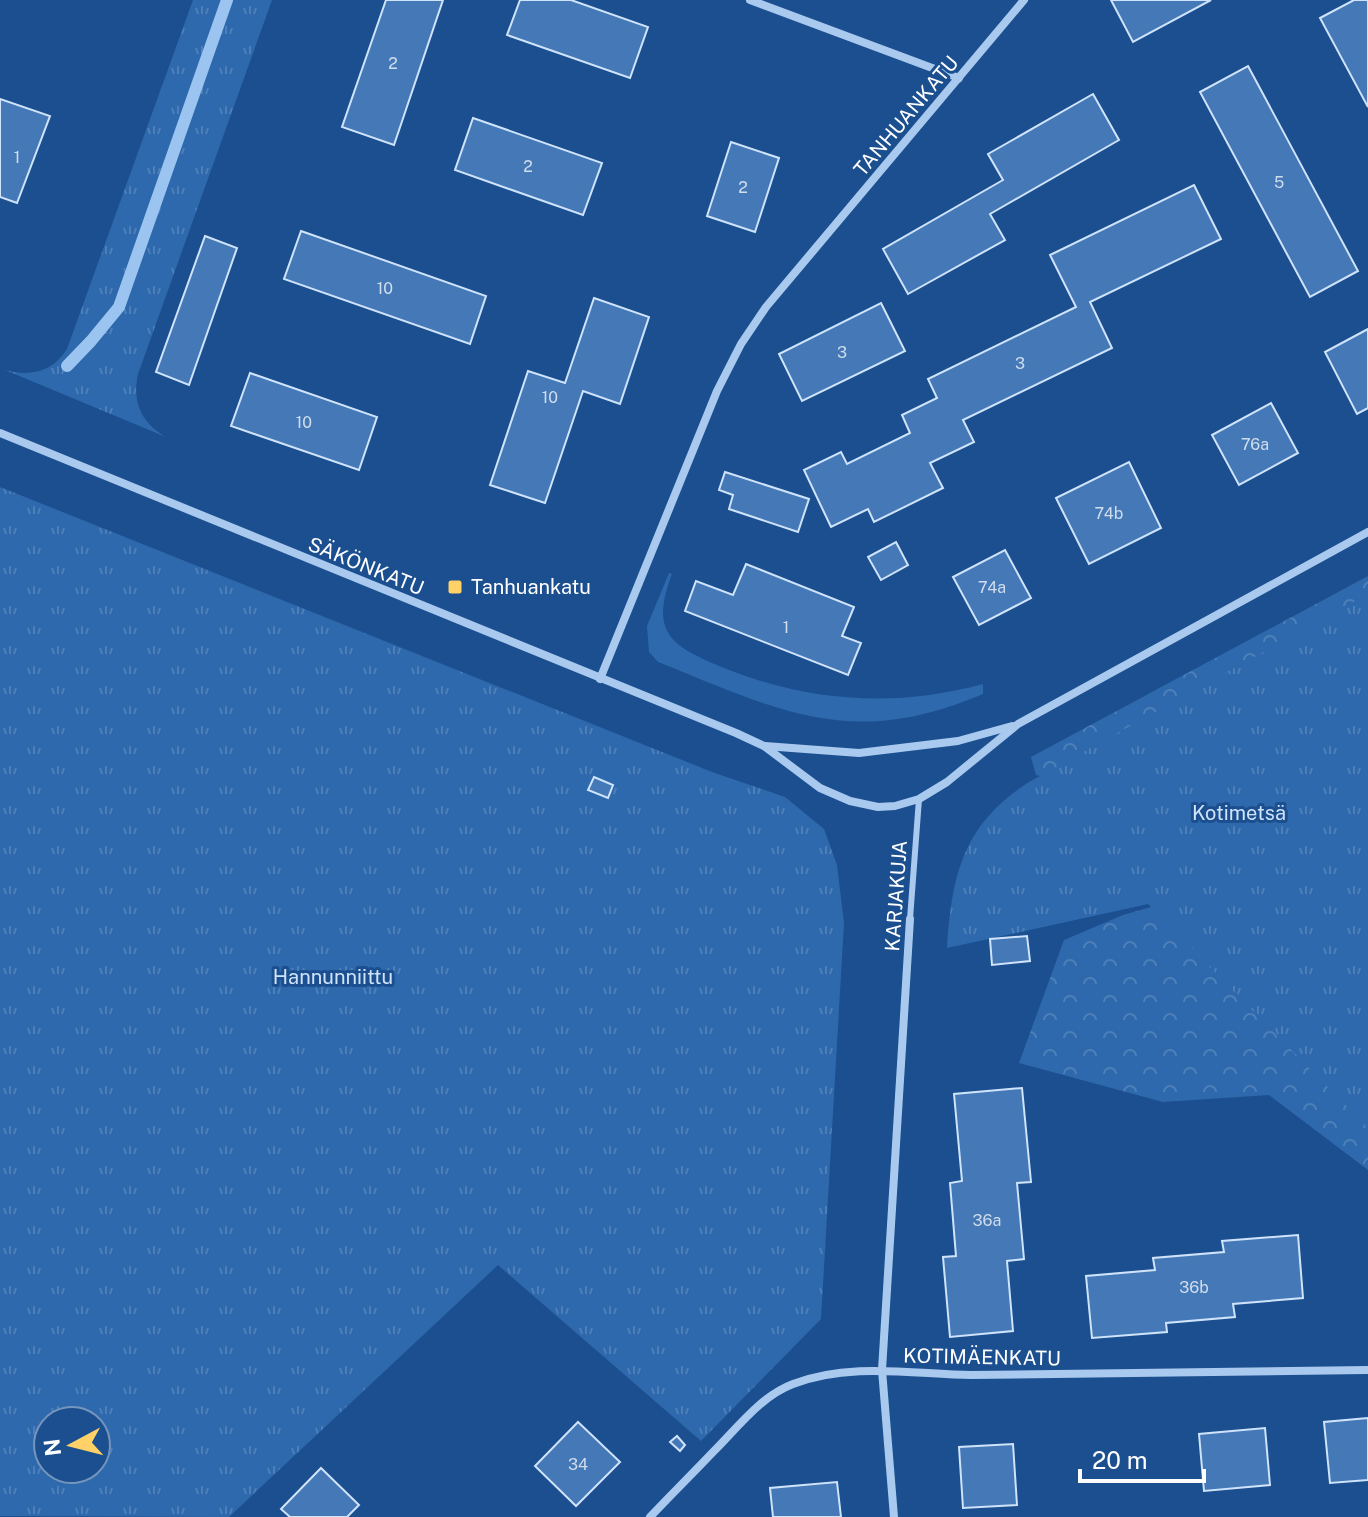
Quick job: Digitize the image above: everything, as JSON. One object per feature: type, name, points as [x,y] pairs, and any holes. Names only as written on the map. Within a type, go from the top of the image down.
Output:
[{"type":"street","points":[[750,0],[959,78]]},
{"type":"street","name":"TANHUANKATU","points":[[600,679],[696,441],[741,344],[766,307],[1024,0]]},
{"type":"street","name":"SÄKÖNKATU","points":[[0,433],[764,746],[820,788],[850,801],[878,807],[919,799]]},
{"type":"street","points":[[919,799],[947,782],[1018,724],[1368,532]]},
{"type":"street","name":"SÄKÖNKATU","points":[[764,746],[859,753],[958,741],[1018,724]]},
{"type":"street","name":"KARJAKUJA","points":[[894,1517],[882,1370],[910,919]]},
{"type":"street","name":"KOTIMÄENKATU","points":[[650,1517],[758,1406],[793,1384],[833,1375],[882,1370],[971,1375],[1368,1370]]},
{"type":"lane","name":"KARJAKUJA","points":[[910,919],[919,799]]},
{"type":"green space","points":[[193,0],[272,0],[138,374],[136,394],[140,411],[150,425],[166,437],[5,370],[23,373],[40,371],[55,363],[67,349]]},
{"type":"green space","name":"Hannunniittu","points":[[0,487],[712,772],[785,797],[824,829],[837,865],[844,923],[821,1319],[701,1441],[498,1265],[229,1517],[0,1516]]},
{"type":"green space","points":[[669,573],[672,574],[663,611],[670,635],[691,652],[724,668],[788,688],[852,698],[917,696],[983,684],[983,694],[936,711],[894,720],[855,721],[817,717],[742,696],[658,662],[649,652],[647,626]]},
{"type":"green space","points":[[1368,576],[1368,746],[1133,800],[1036,775],[1031,757]]},
{"type":"green space","name":"Kotimetsä","points":[[1368,594],[1368,1128],[1148,904],[947,948],[953,897],[965,853],[975,834],[1007,798],[1029,782]]},
{"type":"green space","points":[[1368,845],[1368,1170],[1269,1095],[1163,1102],[1019,1063],[1064,940],[1123,915]]},
{"type":"building","points":[[386,0],[443,0],[394,145],[342,127]]},
{"type":"building","points":[[520,0],[571,0],[648,27],[630,78],[507,35]]},
{"type":"building","points":[[1111,0],[1211,0],[1133,42]]},
{"type":"building","points":[[1354,0],[1368,0],[1368,107],[1320,18]]},
{"type":"building","points":[[1248,66],[1358,271],[1310,297],[1200,92]]},
{"type":"building","points":[[1093,94],[1119,140],[990,214],[1005,240],[908,294],[883,249],[1003,180],[988,154]]},
{"type":"building","points":[[0,99],[50,116],[17,203],[0,197]]},
{"type":"building","points":[[473,118],[602,163],[583,215],[455,170]]},
{"type":"building","points":[[731,142],[779,158],[755,232],[707,216]]},
{"type":"building","points":[[1194,185],[1221,239],[1090,302],[1112,348],[963,420],[974,442],[930,463],[943,488],[874,522],[868,509],[831,527],[804,470],[841,452],[847,464],[910,433],[902,415],[937,398],[928,379],[1076,307],[1050,255]]},
{"type":"building","points":[[301,231],[486,296],[470,344],[284,279]]},
{"type":"building","points":[[205,236],[237,248],[189,385],[156,372]]},
{"type":"building","points":[[594,298],[649,317],[620,404],[583,391],[545,503],[490,485],[528,371],[565,383]]},
{"type":"building","points":[[881,303],[905,351],[802,401],[779,354]]},
{"type":"building","points":[[1368,329],[1368,408],[1357,414],[1325,352]]},
{"type":"building","points":[[250,373],[377,417],[359,470],[231,426]]},
{"type":"building","points":[[1271,403],[1298,453],[1239,485],[1212,435]]},
{"type":"building","points":[[1129,462],[1161,528],[1089,564],[1056,498]]},
{"type":"building","points":[[725,472],[809,499],[798,532],[729,509],[733,495],[719,490]]},
{"type":"building","points":[[896,542],[908,565],[881,580],[868,557]]},
{"type":"building","points":[[1005,550],[1031,598],[979,625],[953,577]]},
{"type":"building","points":[[746,564],[854,607],[842,636],[861,643],[848,675],[685,611],[696,581],[733,595]]},
{"type":"building","points":[[594,777],[613,785],[608,798],[588,790]]},
{"type":"building","points":[[1027,936],[1030,961],[992,965],[990,939]]},
{"type":"building","points":[[1022,1088],[1031,1182],[1017,1183],[1024,1259],[1007,1261],[1013,1331],[950,1337],[943,1257],[956,1256],[950,1183],[962,1181],[954,1094]]},
{"type":"building","points":[[1298,1235],[1303,1298],[1233,1304],[1235,1317],[1166,1323],[1167,1332],[1092,1338],[1086,1276],[1155,1270],[1153,1258],[1224,1252],[1222,1241]]},
{"type":"building","points":[[1368,1418],[1368,1480],[1330,1483],[1324,1422]]},
{"type":"building","points":[[578,1422],[620,1462],[576,1506],[535,1466]]},
{"type":"building","points":[[1265,1428],[1270,1485],[1204,1491],[1199,1434]]},
{"type":"building","points":[[677,1436],[685,1445],[680,1451],[670,1442]]},
{"type":"building","points":[[1013,1444],[1017,1505],[963,1508],[959,1447]]},
{"type":"building","points":[[321,1468],[359,1505],[347,1517],[290,1517],[281,1509]]},
{"type":"building","points":[[837,1482],[841,1517],[773,1517],[770,1488]]},
{"type":"waterway","points":[[67,366],[119,307],[227,0]]},
{"type":"place","name":"Tanhuankatu","points":[[455,587]]}]
